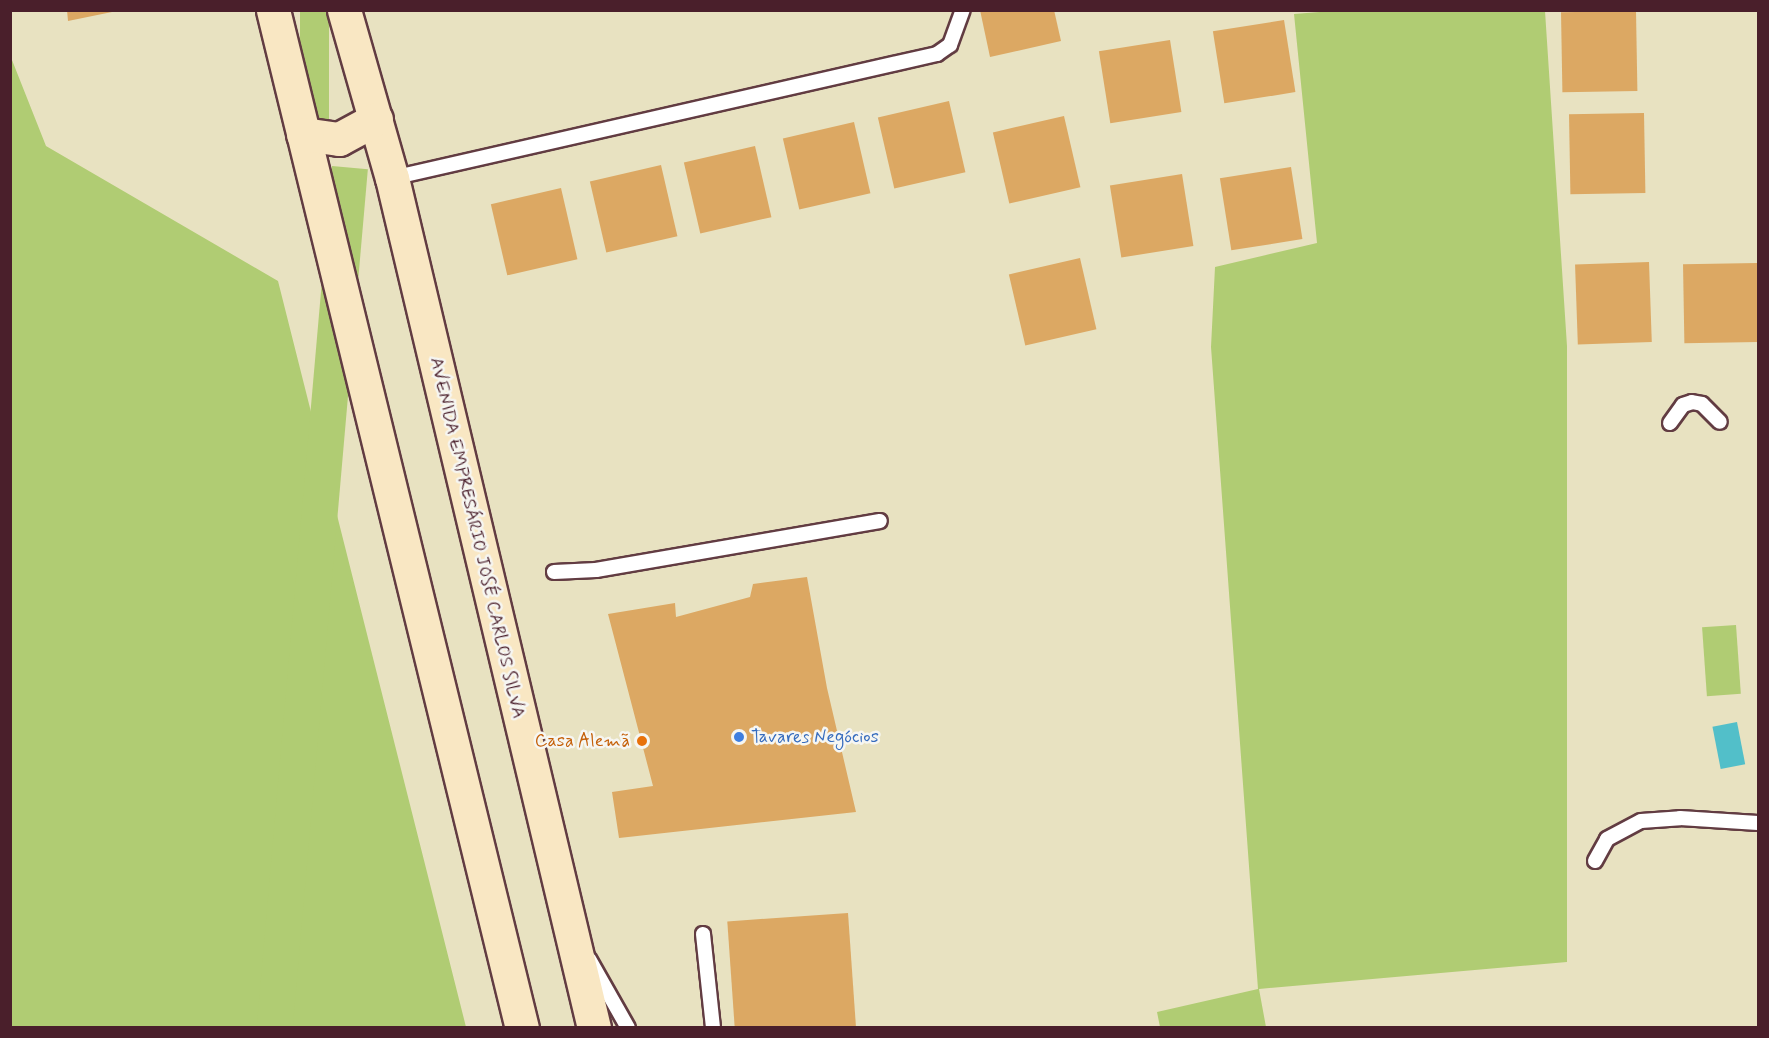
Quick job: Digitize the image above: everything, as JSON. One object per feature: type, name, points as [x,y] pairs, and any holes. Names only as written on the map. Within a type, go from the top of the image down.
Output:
[{"type":"main road","points":[[273,10],[522,1028]]},
{"type":"main road","name":"AVENIDA EMPRESÁRIO JOSÉ CARLOS SILVA","points":[[344,10],[392,178],[594,1028]]},
{"type":"main road","points":[[303,134],[339,139],[376,119]]},
{"type":"lane","points":[[392,178],[937,54],[950,45],[963,10]]},
{"type":"lane","points":[[1671,423],[1683,405],[1692,402],[1702,404],[1720,422]]},
{"type":"lane","points":[[554,572],[596,570],[880,521]]},
{"type":"lane","points":[[1595,861],[1607,839],[1641,821],[1680,818],[1758,823]]},
{"type":"lane","points":[[570,925],[628,1028]]},
{"type":"lane","points":[[703,934],[713,1028]]},
{"type":"green space","points":[[300,11],[329,11],[329,125],[300,125]]},
{"type":"green space","points":[[1332,11],[1545,11],[1567,346],[1567,962],[1259,989],[1266,1027],[1160,1027],[1157,1012],[1258,989],[1211,347],[1215,267],[1317,243],[1294,14]]},
{"type":"green space","points":[[10,55],[46,146],[278,281],[466,1027],[11,1027]]},
{"type":"green space","points":[[332,166],[368,169],[293,1028],[257,1028]]},
{"type":"green space","points":[[1736,625],[1741,694],[1707,696],[1702,627]]},
{"type":"water","points":[[1737,722],[1745,764],[1721,769],[1712,727]]},
{"type":"building","points":[[67,10],[112,10],[112,12],[68,21]]},
{"type":"building","points":[[980,10],[1054,10],[1061,41],[990,57]]},
{"type":"building","points":[[1636,11],[1637,91],[1562,92],[1561,12]]},
{"type":"building","points":[[1284,20],[1295,92],[1224,103],[1213,31]]},
{"type":"building","points":[[1170,40],[1181,112],[1110,123],[1099,51]]},
{"type":"building","points":[[949,101],[965,172],[894,189],[878,117]]},
{"type":"building","points":[[1644,113],[1645,193],[1570,194],[1569,114]]},
{"type":"building","points":[[1064,116],[1080,187],[1009,204],[993,132]]},
{"type":"building","points":[[854,122],[870,193],[799,210],[783,138]]},
{"type":"building","points":[[755,146],[771,217],[700,234],[684,162]]},
{"type":"building","points":[[661,165],[677,236],[606,253],[590,181]]},
{"type":"building","points":[[1291,167],[1302,239],[1231,250],[1220,178]]},
{"type":"building","points":[[1182,174],[1193,246],[1121,258],[1110,185]]},
{"type":"building","points":[[561,188],[577,259],[507,275],[491,204]]},
{"type":"building","points":[[1080,258],[1096,329],[1025,346],[1009,274]]},
{"type":"building","points":[[1649,262],[1652,342],[1578,345],[1575,265]]},
{"type":"building","points":[[1757,263],[1758,342],[1684,343],[1683,264]]},
{"type":"building","name":"Tavares Negócios","points":[[807,577],[827,688],[856,812],[619,838],[612,792],[653,786],[608,614],[675,603],[676,617],[750,597],[753,584]]},
{"type":"building","points":[[848,913],[856,1028],[735,1028],[727,921]]},
{"type":"place","name":"Tavares Negócios","points":[[739,737]]},
{"type":"place","name":"Casa Alemã","points":[[642,741]]}]
